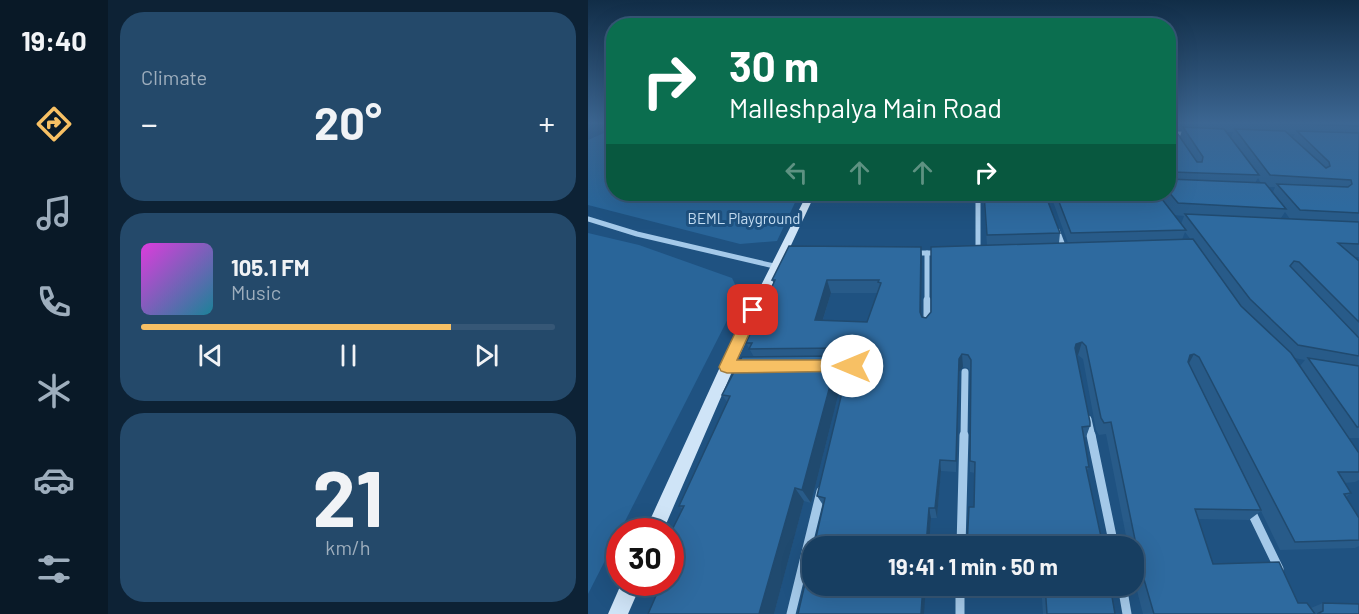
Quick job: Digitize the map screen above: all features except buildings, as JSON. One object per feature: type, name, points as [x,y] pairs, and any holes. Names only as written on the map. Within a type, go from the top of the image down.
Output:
[{"type":"main road","points":[[660,518],[732,367],[774,266],[788,252],[808,201]]},
{"type":"main road","points":[[618,614],[626,596]]},
{"type":"street","points":[[978,201],[979,252]]},
{"type":"street","points":[[588,219],[637,234],[774,266]]},
{"type":"street","points":[[1055,222],[1066,252]]},
{"type":"street","points":[[1055,252],[1077,251]]},
{"type":"street","points":[[905,253],[948,252]]},
{"type":"street","points":[[969,252],[990,252]]},
{"type":"street","points":[[927,253],[927,325]]},
{"type":"street","points":[[961,536],[965,372]]},
{"type":"street","points":[[1086,406],[1112,536]]},
{"type":"street","points":[[791,614],[824,479]]},
{"type":"street","points":[[1246,498],[1285,582]]},
{"type":"street","points":[[960,596],[960,614]]},
{"type":"street","points":[[1124,596],[1127,614]]},
{"type":"green space","name":"BEML Playground","points":[[588,151],[606,151],[606,201],[796,201],[777,241],[740,244],[588,205]]},
{"type":"green space","points":[[588,233],[639,245],[732,278],[740,295],[627,518],[606,518],[606,559],[588,594]]},
{"type":"route","points":[[753,310],[727,367],[852,366]]}]
